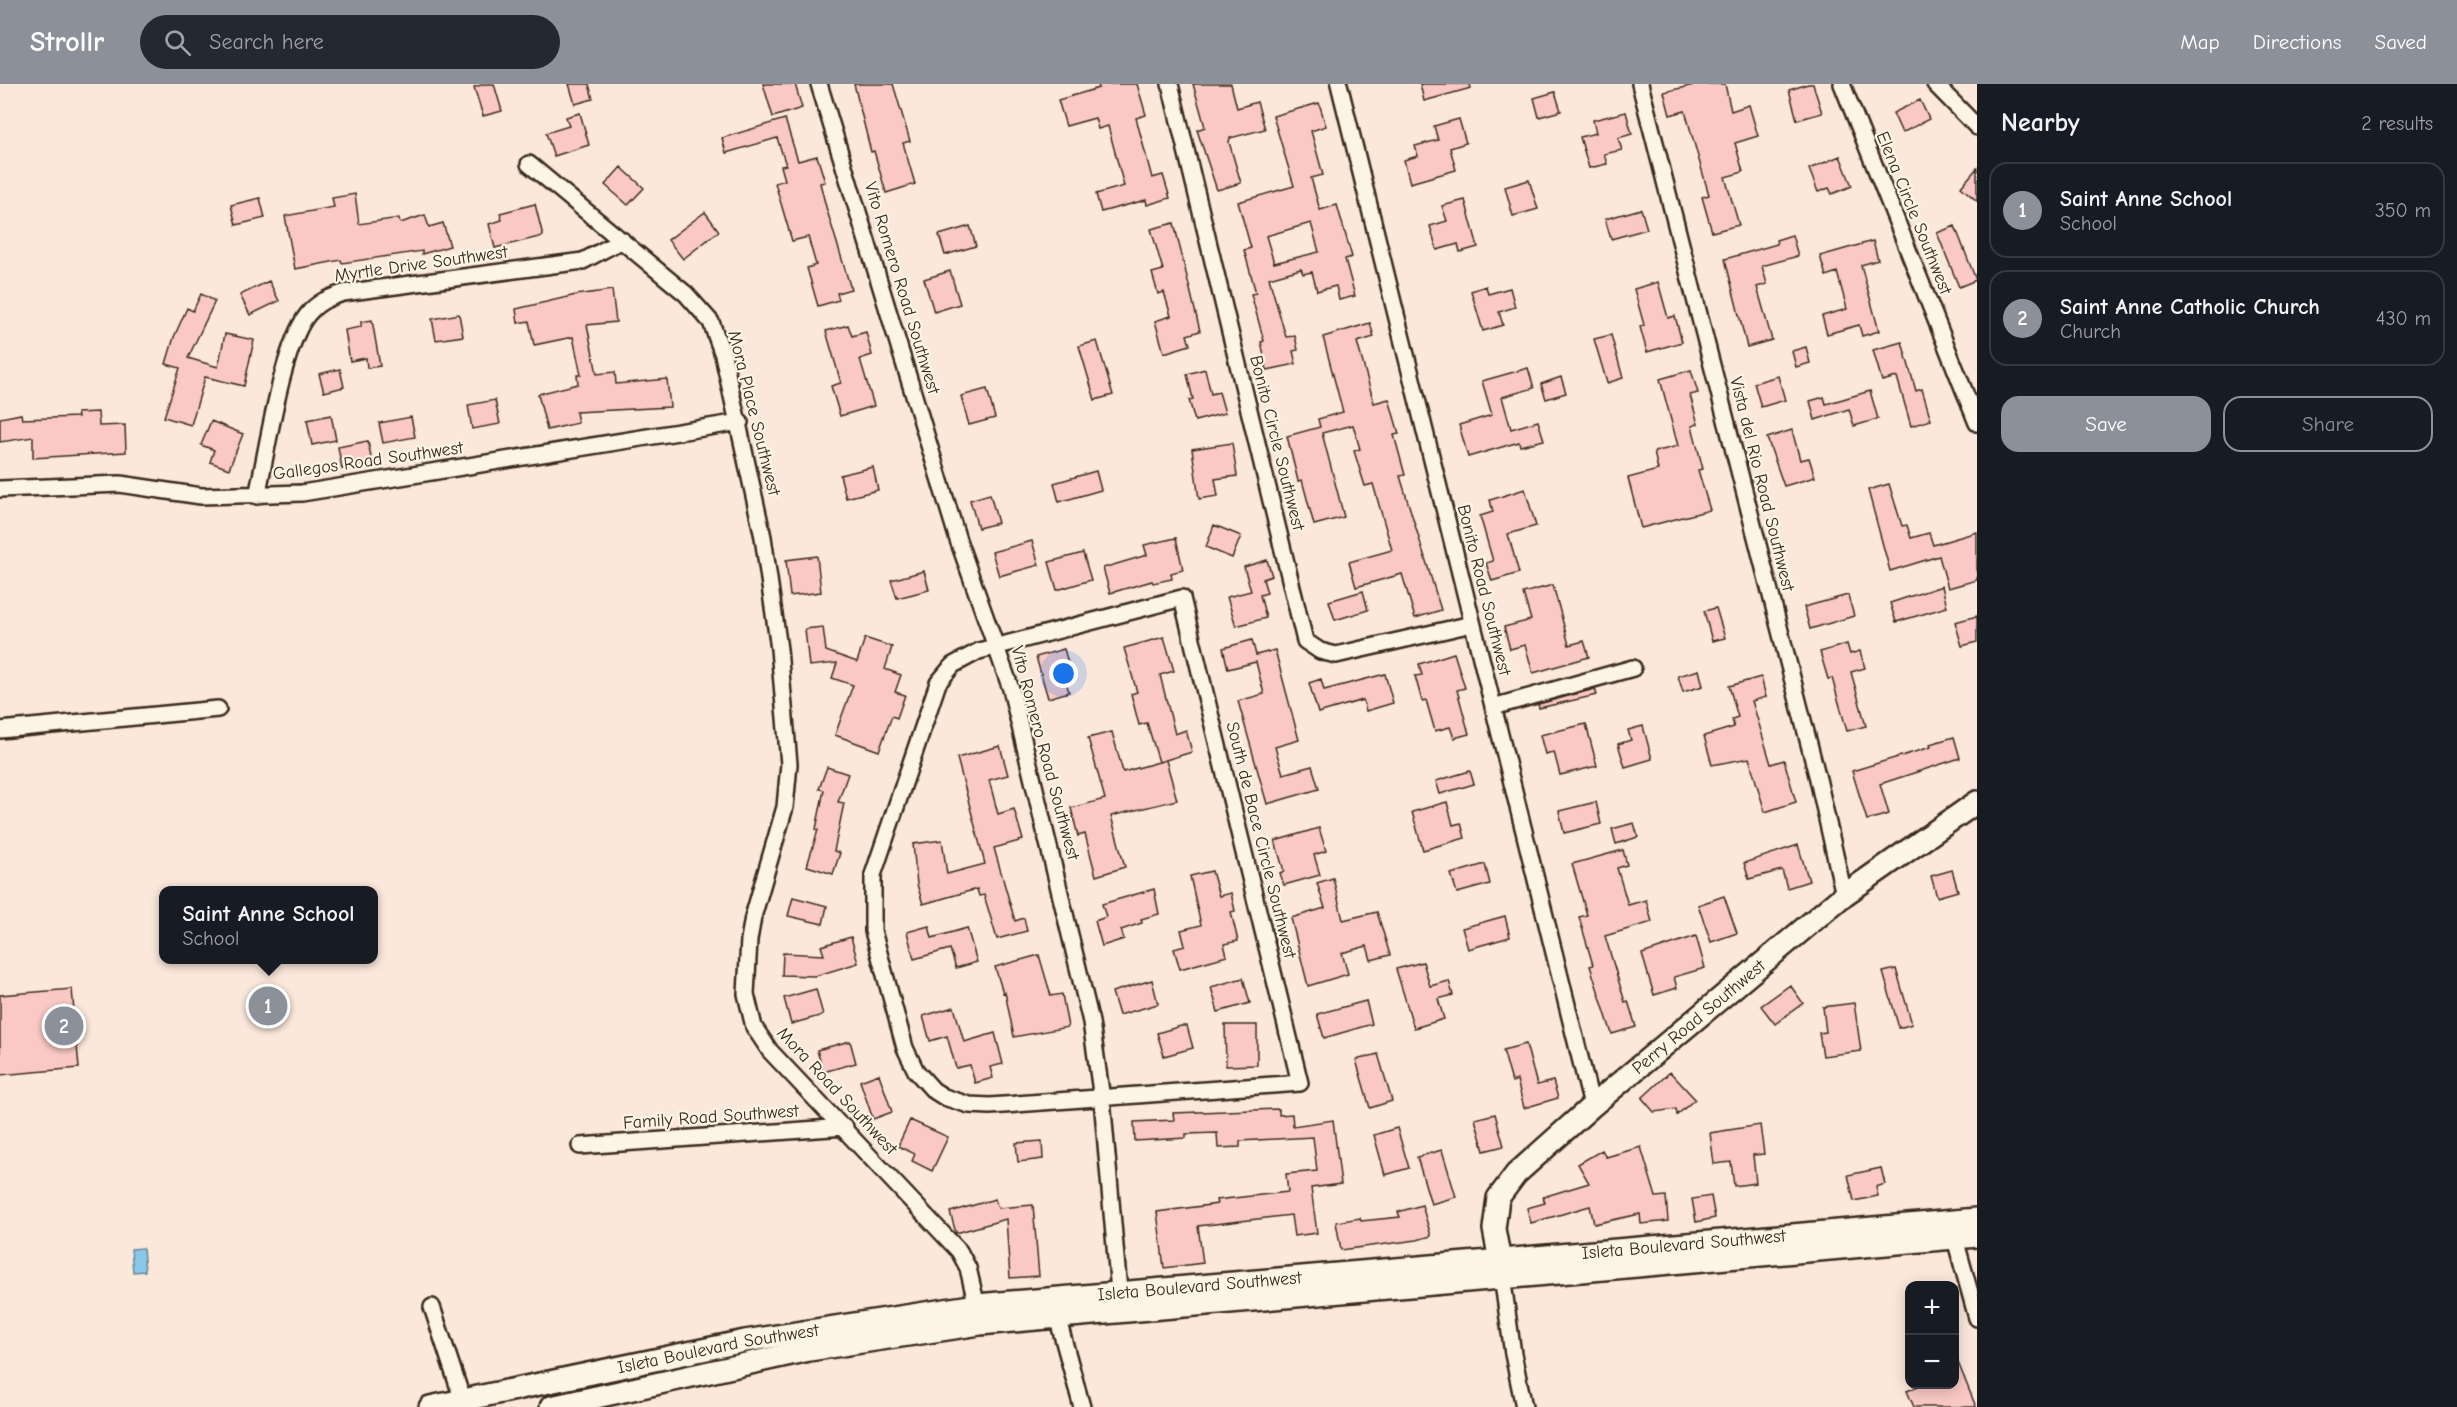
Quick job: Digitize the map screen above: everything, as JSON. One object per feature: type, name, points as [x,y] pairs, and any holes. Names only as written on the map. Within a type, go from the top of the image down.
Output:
[{"type":"main road","name":"Perry Road Southwest","points":[[1501,1267],[1494,1229],[1498,1198],[1516,1174],[1592,1106],[1844,895],[1977,802]]},
{"type":"main road","name":"Isleta Boulevard Southwest","points":[[1952,1230],[1977,1219]]},
{"type":"main road","name":"Isleta Boulevard Southwest","points":[[430,1407],[462,1405],[744,1341],[978,1314],[1501,1267],[1952,1230],[1977,1236]]},
{"type":"main road","name":"Isleta Boulevard Southwest","points":[[551,1407],[978,1314]]},
{"type":"street","name":"Vito Romero Road Southwest","points":[[819,84],[958,540],[1011,689],[1082,978],[1102,1099],[1120,1300]]},
{"type":"street","name":"Bonito Circle Southwest","points":[[1170,84],[1305,641],[1320,651],[1336,655],[1472,624]]},
{"type":"street","name":"Bonito Road Southwest","points":[[1339,84],[1592,1106]]},
{"type":"street","name":"Vista del Rio Road Southwest","points":[[1640,84],[1818,779],[1844,895]]},
{"type":"street","name":"Elena Circle Southwest","points":[[1842,84],[1977,423]]},
{"type":"street","points":[[1935,84],[1977,127]]},
{"type":"street","name":"Mora Place Southwest","points":[[529,165],[686,294],[711,322],[723,355],[740,422],[763,537]]},
{"type":"street","name":"Myrtle Drive Southwest","points":[[257,496],[291,344],[307,314],[323,299],[343,293],[583,261],[622,240]]},
{"type":"street","name":"Gallegos Road Southwest","points":[[0,489],[120,484],[201,496],[302,493],[740,422]]},
{"type":"street","name":"Mora Road Southwest","points":[[763,537],[779,649],[789,764],[785,807],[753,917],[746,994],[754,1027],[770,1051],[845,1127],[959,1251],[968,1268],[978,1314]]},
{"type":"street","name":"South de Bace Circle Southwest","points":[[997,645],[1182,598],[1300,1083],[1102,1099]]},
{"type":"street","points":[[997,645],[966,657],[954,665],[938,683],[931,699],[873,875],[872,901],[876,944],[905,1048],[916,1071],[933,1090],[956,1102],[978,1106],[1102,1099]]},
{"type":"street","points":[[1493,706],[1633,668]]},
{"type":"street","points":[[0,730],[218,709]]},
{"type":"street","name":"Family Road Southwest","points":[[580,1146],[845,1127]]},
{"type":"street","points":[[1952,1230],[1977,1317]]},
{"type":"street","points":[[1501,1267],[1513,1354],[1524,1407]]},
{"type":"street","points":[[1055,1306],[1082,1407]]},
{"type":"street","points":[[432,1307],[462,1405]]},
{"type":"water","points":[[143,1248],[145,1271],[133,1272],[131,1249]]},
{"type":"building","points":[[494,84],[502,111],[483,116],[474,87]]},
{"type":"building","points":[[569,84],[589,84],[593,99],[575,104]]},
{"type":"building","points":[[763,84],[795,84],[802,108],[773,117]]},
{"type":"building","points":[[854,84],[893,84],[910,141],[903,143],[915,184],[886,193],[874,151],[871,152]]},
{"type":"building","points":[[1098,84],[1137,84],[1146,115],[1136,118],[1152,178],[1163,175],[1170,198],[1147,205],[1146,200],[1101,212],[1096,194],[1124,186],[1108,126],[1098,129],[1095,118],[1066,126],[1058,100],[1099,88]]},
{"type":"building","points":[[1193,84],[1231,84],[1237,108],[1257,102],[1265,129],[1230,138],[1229,142],[1241,183],[1217,190],[1197,130],[1205,127]]},
{"type":"building","points":[[1420,84],[1470,84],[1471,88],[1424,101]]},
{"type":"building","points":[[1698,84],[1725,84],[1731,111],[1749,105],[1758,136],[1735,143],[1743,172],[1725,177],[1739,225],[1712,232],[1702,197],[1709,195],[1685,111],[1670,115],[1664,92]]},
{"type":"building","points":[[1813,84],[1822,113],[1797,120],[1789,90]]},
{"type":"building","points":[[1555,92],[1561,111],[1539,117],[1534,98]]},
{"type":"building","points":[[1920,100],[1929,119],[1902,133],[1893,113]]},
{"type":"building","points":[[1319,103],[1326,126],[1311,131],[1323,175],[1311,178],[1320,210],[1337,205],[1352,257],[1345,259],[1355,296],[1339,300],[1336,286],[1317,291],[1312,272],[1303,274],[1301,269],[1269,278],[1286,337],[1295,336],[1298,350],[1293,351],[1296,364],[1267,370],[1261,342],[1264,341],[1251,294],[1256,293],[1244,250],[1251,248],[1238,202],[1294,186],[1273,116]],"holes":[[[1311,223],[1319,252],[1274,263],[1266,236]]]},
{"type":"building","points":[[1626,112],[1632,134],[1618,138],[1622,150],[1604,154],[1607,164],[1589,168],[1580,137],[1596,133],[1593,120]]},
{"type":"building","points":[[580,113],[589,145],[554,156],[546,133],[569,126],[566,117]]},
{"type":"building","points":[[785,119],[798,161],[817,156],[825,182],[820,183],[826,207],[851,289],[837,293],[839,300],[818,306],[807,268],[816,265],[808,237],[792,241],[775,183],[785,180],[781,166],[786,165],[777,138],[726,153],[722,138]]},
{"type":"building","points":[[1459,119],[1466,143],[1450,148],[1456,170],[1410,183],[1404,160],[1418,156],[1415,146],[1438,140],[1434,126]]},
{"type":"building","points":[[1840,156],[1852,186],[1832,194],[1829,188],[1818,192],[1809,169]]},
{"type":"building","points":[[621,167],[644,188],[628,205],[605,185]]},
{"type":"building","points":[[1977,168],[1977,201],[1961,187]]},
{"type":"building","points":[[1529,180],[1538,209],[1513,216],[1505,187]]},
{"type":"building","points":[[355,194],[359,224],[399,218],[400,223],[425,215],[429,227],[443,223],[450,246],[422,254],[422,251],[342,263],[341,260],[295,269],[285,216],[334,207],[332,198]]},
{"type":"building","points":[[260,198],[265,218],[236,225],[231,205]]},
{"type":"building","points":[[1465,200],[1478,247],[1460,252],[1458,244],[1437,250],[1430,226],[1447,221],[1442,206]]},
{"type":"building","points":[[535,204],[543,236],[495,248],[489,224],[502,220],[500,213]]},
{"type":"building","points":[[1641,209],[1647,229],[1611,239],[1605,219]]},
{"type":"building","points":[[705,212],[719,231],[683,259],[668,240]]},
{"type":"building","points":[[1174,223],[1200,331],[1187,335],[1190,345],[1164,353],[1155,321],[1171,316],[1164,292],[1158,294],[1152,273],[1163,270],[1151,229]]},
{"type":"building","points":[[970,226],[976,246],[945,255],[939,235]]},
{"type":"building","points":[[1955,226],[1976,280],[1959,287],[1937,233]]},
{"type":"building","points":[[1792,235],[1798,256],[1762,266],[1767,284],[1757,287],[1772,340],[1747,347],[1725,259],[1777,244],[1776,240]]},
{"type":"building","points":[[1873,241],[1878,260],[1861,265],[1879,331],[1862,336],[1859,325],[1827,334],[1822,316],[1847,309],[1837,272],[1826,276],[1820,256]]},
{"type":"building","points":[[950,271],[960,304],[934,312],[924,279]]},
{"type":"building","points":[[269,281],[279,301],[250,315],[240,295]]},
{"type":"building","points":[[1658,282],[1668,318],[1675,316],[1682,342],[1647,352],[1640,327],[1644,325],[1634,289]]},
{"type":"building","points":[[1486,286],[1488,294],[1510,288],[1515,307],[1499,312],[1503,325],[1483,331],[1471,291]]},
{"type":"building","points":[[612,290],[616,322],[587,325],[597,374],[615,372],[616,384],[667,379],[670,407],[576,412],[578,423],[547,430],[538,394],[578,384],[577,375],[581,375],[573,337],[534,345],[529,321],[518,323],[516,309],[576,295]]},
{"type":"building","points":[[201,294],[215,301],[188,358],[218,367],[225,334],[254,340],[244,386],[205,377],[191,425],[164,417],[180,368],[166,364],[174,337],[187,308],[193,311]]},
{"type":"building","points":[[459,314],[463,336],[436,340],[432,319]]},
{"type":"building","points":[[372,320],[380,366],[367,368],[366,358],[350,361],[345,330],[361,327],[361,322]]},
{"type":"building","points":[[1370,323],[1374,337],[1357,342],[1374,403],[1389,399],[1399,434],[1394,435],[1405,475],[1400,476],[1441,610],[1415,618],[1402,574],[1356,587],[1349,562],[1392,550],[1373,484],[1365,486],[1354,451],[1360,449],[1353,425],[1322,433],[1344,517],[1314,525],[1302,480],[1298,481],[1287,436],[1320,427],[1318,419],[1343,412],[1323,337]]},
{"type":"building","points":[[848,325],[852,336],[866,332],[872,355],[860,359],[874,406],[840,416],[831,386],[841,383],[826,331]]},
{"type":"building","points":[[1611,335],[1623,378],[1607,383],[1594,339]]},
{"type":"building","points":[[1097,341],[1113,395],[1095,400],[1079,346]]},
{"type":"building","points":[[1902,342],[1916,391],[1922,389],[1931,420],[1911,426],[1897,377],[1882,381],[1873,350]]},
{"type":"building","points":[[1806,347],[1810,363],[1796,367],[1792,351]]},
{"type":"building","points":[[1528,368],[1534,388],[1502,397],[1511,429],[1538,421],[1544,440],[1520,446],[1519,442],[1468,457],[1459,425],[1492,415],[1482,381]]},
{"type":"building","points":[[340,369],[344,387],[324,392],[319,374]]},
{"type":"building","points":[[1205,369],[1211,394],[1219,392],[1225,413],[1195,421],[1189,400],[1193,399],[1187,374]]},
{"type":"building","points":[[1691,370],[1698,393],[1690,395],[1698,424],[1692,426],[1703,469],[1698,470],[1710,510],[1641,528],[1628,478],[1658,470],[1654,452],[1678,446],[1660,379]]},
{"type":"building","points":[[1778,376],[1785,400],[1761,407],[1754,383]]},
{"type":"building","points":[[1561,377],[1566,393],[1546,399],[1541,384]]},
{"type":"building","points":[[987,389],[995,418],[969,425],[961,396]]},
{"type":"building","points":[[1870,391],[1878,419],[1854,426],[1849,409],[1815,420],[1810,401],[1824,397],[1826,404]]},
{"type":"building","points":[[495,400],[500,424],[472,429],[468,405]]},
{"type":"building","points":[[98,412],[99,426],[125,425],[126,452],[33,458],[33,437],[0,442],[0,418],[21,414],[22,419],[78,417],[77,413]]},
{"type":"building","points":[[331,415],[336,440],[312,445],[307,420]]},
{"type":"building","points":[[411,417],[415,437],[383,443],[379,423]]},
{"type":"building","points":[[211,421],[243,434],[229,469],[210,462],[214,450],[201,445]]},
{"type":"building","points":[[1792,430],[1800,460],[1809,458],[1815,477],[1784,486],[1767,438]]},
{"type":"building","points":[[368,441],[372,463],[342,469],[338,447]]},
{"type":"building","points":[[1232,443],[1237,476],[1215,479],[1218,496],[1199,499],[1192,449]]},
{"type":"building","points":[[873,467],[878,490],[846,498],[840,475]]},
{"type":"building","points":[[1096,471],[1101,490],[1059,502],[1054,483]]},
{"type":"building","points":[[1889,484],[1902,526],[1907,525],[1911,538],[1929,533],[1933,545],[1977,532],[1977,580],[1948,588],[1939,556],[1890,571],[1868,490]]},
{"type":"building","points":[[1525,489],[1536,526],[1508,534],[1519,573],[1492,581],[1486,563],[1493,561],[1480,516],[1493,512],[1490,500]]},
{"type":"building","points":[[990,494],[998,523],[978,528],[970,500]]},
{"type":"building","points":[[1214,525],[1241,536],[1232,558],[1206,547]]},
{"type":"building","points":[[1176,538],[1183,570],[1171,573],[1172,579],[1153,583],[1152,581],[1110,593],[1103,568],[1147,555],[1144,545]]},
{"type":"building","points":[[1032,541],[1039,565],[999,576],[992,552]]},
{"type":"building","points":[[1083,553],[1091,580],[1057,590],[1049,562]]},
{"type":"building","points":[[817,556],[821,592],[790,596],[786,560]]},
{"type":"building","points":[[1267,560],[1272,576],[1263,579],[1267,593],[1260,595],[1266,618],[1236,626],[1227,597],[1251,591],[1244,567]]},
{"type":"building","points":[[924,571],[929,590],[897,598],[891,580]]},
{"type":"building","points":[[1553,585],[1569,645],[1584,641],[1589,657],[1533,673],[1525,645],[1510,649],[1504,627],[1531,620],[1523,593]]},
{"type":"building","points":[[1942,586],[1947,607],[1896,622],[1890,603]]},
{"type":"building","points":[[1363,591],[1368,610],[1335,620],[1329,601]]},
{"type":"building","points":[[1848,595],[1854,616],[1810,629],[1804,607]]},
{"type":"building","points":[[1716,608],[1725,638],[1712,641],[1704,611]]},
{"type":"building","points":[[1977,616],[1977,642],[1962,646],[1955,622]]},
{"type":"building","points":[[823,627],[826,651],[857,662],[865,638],[892,647],[885,669],[901,675],[895,692],[905,695],[897,718],[892,716],[879,751],[835,735],[853,685],[832,678],[837,663],[809,666],[805,629]]},
{"type":"building","points":[[1164,637],[1174,671],[1160,675],[1175,734],[1186,730],[1192,752],[1159,762],[1147,723],[1139,725],[1131,694],[1137,692],[1124,648]]},
{"type":"building","points":[[1252,640],[1256,655],[1275,650],[1299,740],[1275,747],[1283,774],[1312,766],[1319,789],[1267,804],[1238,701],[1264,694],[1256,662],[1228,669],[1223,648]]},
{"type":"building","points":[[1847,644],[1850,654],[1860,651],[1865,668],[1851,672],[1866,726],[1847,731],[1832,678],[1828,679],[1820,652]]},
{"type":"building","points":[[1064,649],[1070,670],[1063,672],[1069,692],[1048,698],[1036,657]]},
{"type":"building","points":[[1454,653],[1465,688],[1457,690],[1469,734],[1454,738],[1450,727],[1435,731],[1426,700],[1422,701],[1415,676],[1422,675],[1419,664]]},
{"type":"building","points":[[1699,670],[1703,686],[1683,692],[1678,676]]},
{"type":"building","points":[[1385,674],[1393,703],[1366,711],[1363,700],[1318,713],[1309,683],[1321,679],[1324,690]]},
{"type":"building","points":[[1761,677],[1766,697],[1752,701],[1771,764],[1784,760],[1796,802],[1765,812],[1749,758],[1712,765],[1704,736],[1734,727],[1732,719],[1738,717],[1729,686]]},
{"type":"building","points":[[1595,689],[1597,695],[1539,708],[1538,704]]},
{"type":"building","points":[[1586,724],[1597,766],[1560,775],[1554,752],[1545,754],[1540,735]]},
{"type":"building","points":[[1643,726],[1652,759],[1625,767],[1618,744],[1631,740],[1628,730]]},
{"type":"building","points":[[1112,732],[1123,772],[1166,760],[1177,800],[1111,816],[1125,867],[1096,876],[1085,834],[1078,836],[1071,808],[1105,799],[1088,738]]},
{"type":"building","points":[[1954,737],[1960,758],[1880,784],[1889,814],[1867,820],[1852,771],[1931,747],[1930,744]]},
{"type":"building","points":[[1000,746],[1008,775],[989,780],[998,814],[1014,809],[1023,840],[994,848],[1015,921],[1024,918],[1027,931],[997,939],[984,895],[979,896],[977,889],[923,904],[917,884],[913,844],[942,840],[947,874],[985,864],[957,758]]},
{"type":"building","points":[[827,767],[848,774],[838,802],[844,803],[834,851],[840,853],[833,874],[807,866],[818,830],[816,829],[824,790],[819,789]]},
{"type":"building","points":[[1470,771],[1474,784],[1440,794],[1436,781]]},
{"type":"building","points":[[1447,802],[1453,825],[1461,823],[1465,838],[1423,850],[1412,812]]},
{"type":"building","points":[[1596,802],[1601,824],[1564,833],[1559,811]]},
{"type":"building","points":[[1634,823],[1638,837],[1616,844],[1612,829]]},
{"type":"building","points":[[1319,828],[1326,851],[1314,855],[1320,875],[1284,885],[1280,873],[1284,871],[1275,841]]},
{"type":"building","points":[[1798,845],[1809,881],[1787,888],[1782,870],[1749,879],[1744,863]]},
{"type":"building","points":[[1623,850],[1627,865],[1617,868],[1628,905],[1646,900],[1652,922],[1605,936],[1625,1002],[1628,1001],[1636,1027],[1612,1034],[1590,966],[1593,965],[1579,917],[1587,915],[1572,864]]},
{"type":"building","points":[[1485,864],[1490,884],[1457,893],[1451,874]]},
{"type":"building","points":[[1952,870],[1958,891],[1937,897],[1931,876]]},
{"type":"building","points":[[1212,871],[1219,896],[1231,893],[1235,911],[1231,912],[1238,941],[1224,944],[1227,956],[1180,969],[1174,949],[1185,946],[1181,930],[1201,925],[1190,876]]},
{"type":"building","points":[[1333,878],[1343,920],[1377,912],[1390,955],[1371,960],[1367,946],[1342,953],[1348,974],[1308,986],[1291,918],[1325,908],[1317,883]]},
{"type":"building","points":[[1154,889],[1159,914],[1141,919],[1142,923],[1121,930],[1124,939],[1102,946],[1095,921],[1106,917],[1102,904]]},
{"type":"building","points":[[1724,896],[1737,933],[1711,942],[1698,905]]},
{"type":"building","points":[[793,897],[827,906],[823,924],[788,916]]},
{"type":"building","points":[[1505,916],[1510,937],[1468,949],[1462,928]]},
{"type":"building","points":[[929,926],[932,938],[967,928],[977,962],[956,968],[950,949],[914,959],[907,932]]},
{"type":"building","points":[[1696,936],[1705,968],[1674,977],[1677,988],[1654,995],[1642,954]]},
{"type":"building","points":[[851,937],[858,963],[815,976],[782,975],[783,953],[824,955],[821,946]]},
{"type":"building","points":[[1039,955],[1051,996],[1062,994],[1068,1027],[1014,1037],[1005,992],[1003,993],[995,967]]},
{"type":"building","points":[[1423,962],[1430,986],[1449,981],[1453,995],[1438,999],[1444,1019],[1414,1028],[1396,969]]},
{"type":"building","points":[[1896,969],[1912,1024],[1899,1028],[1883,972]]},
{"type":"building","points":[[1243,978],[1250,1003],[1218,1012],[1211,987]]},
{"type":"building","points":[[1152,980],[1158,1004],[1119,1015],[1112,992]]},
{"type":"building","points":[[1790,985],[1803,1003],[1775,1024],[1761,1006]]},
{"type":"building","points":[[72,989],[79,1068],[0,1075],[0,995]]},
{"type":"building","points":[[816,989],[823,1015],[791,1024],[784,998]]},
{"type":"building","points":[[1366,1001],[1372,1024],[1324,1038],[1317,1014]]},
{"type":"building","points":[[1854,1003],[1861,1051],[1823,1056],[1819,1033],[1826,1032],[1823,1007]]},
{"type":"building","points":[[954,1007],[964,1042],[995,1033],[1003,1064],[990,1067],[993,1078],[975,1083],[970,1065],[956,1068],[947,1036],[930,1041],[923,1016]]},
{"type":"building","points":[[1225,1025],[1257,1025],[1257,1065],[1226,1066]]},
{"type":"building","points":[[1187,1026],[1193,1048],[1164,1056],[1157,1033]]},
{"type":"building","points":[[850,1041],[856,1063],[823,1072],[817,1050]]},
{"type":"building","points":[[1526,1044],[1537,1085],[1553,1081],[1558,1098],[1524,1108],[1517,1080],[1512,1082],[1503,1050]]},
{"type":"building","points":[[1378,1054],[1392,1101],[1370,1108],[1356,1060]]},
{"type":"building","points":[[1670,1072],[1695,1099],[1677,1115],[1676,1109],[1654,1112],[1642,1098]]},
{"type":"building","points":[[879,1074],[892,1112],[873,1119],[860,1081]]},
{"type":"building","points":[[1279,1109],[1279,1115],[1292,1114],[1293,1126],[1333,1120],[1341,1184],[1311,1188],[1317,1233],[1294,1236],[1291,1215],[1198,1226],[1203,1263],[1164,1268],[1157,1212],[1217,1204],[1216,1200],[1288,1192],[1286,1174],[1317,1171],[1313,1137],[1240,1141],[1240,1147],[1218,1148],[1217,1133],[1186,1134],[1186,1138],[1135,1141],[1134,1122],[1174,1120],[1173,1113]]},
{"type":"building","points":[[1495,1114],[1504,1146],[1484,1151],[1475,1119]]},
{"type":"building","points":[[910,1120],[948,1137],[932,1171],[912,1161],[915,1154],[898,1146]]},
{"type":"building","points":[[1760,1125],[1764,1154],[1753,1155],[1756,1183],[1734,1186],[1731,1162],[1714,1164],[1710,1133]]},
{"type":"building","points":[[1397,1128],[1409,1168],[1385,1175],[1374,1135]]},
{"type":"building","points":[[1042,1141],[1043,1159],[1018,1162],[1016,1143]]},
{"type":"building","points":[[1641,1147],[1656,1197],[1666,1196],[1668,1221],[1641,1224],[1640,1214],[1594,1224],[1590,1206],[1531,1223],[1527,1208],[1545,1203],[1543,1197],[1589,1183],[1578,1164],[1602,1150],[1606,1157]]},
{"type":"building","points":[[1442,1150],[1456,1197],[1431,1204],[1417,1157]]},
{"type":"building","points":[[1881,1168],[1885,1184],[1876,1187],[1878,1196],[1854,1201],[1848,1175]]},
{"type":"building","points":[[1711,1196],[1715,1218],[1696,1222],[1692,1199]]},
{"type":"building","points":[[995,1199],[998,1208],[1033,1205],[1039,1276],[1010,1278],[1006,1219],[956,1233],[950,1212]]},
{"type":"building","points":[[1422,1205],[1431,1236],[1417,1240],[1341,1250],[1336,1222],[1360,1218],[1361,1221],[1400,1217],[1398,1212]]},
{"type":"building","points":[[1959,1365],[1976,1407],[1914,1407],[1907,1391],[1912,1389],[1959,1389]]},
{"type":"place","name":"Saint Anne School","points":[[268,1006]]},
{"type":"place","name":"Saint Anne Catholic Church","points":[[64,1026]]}]
